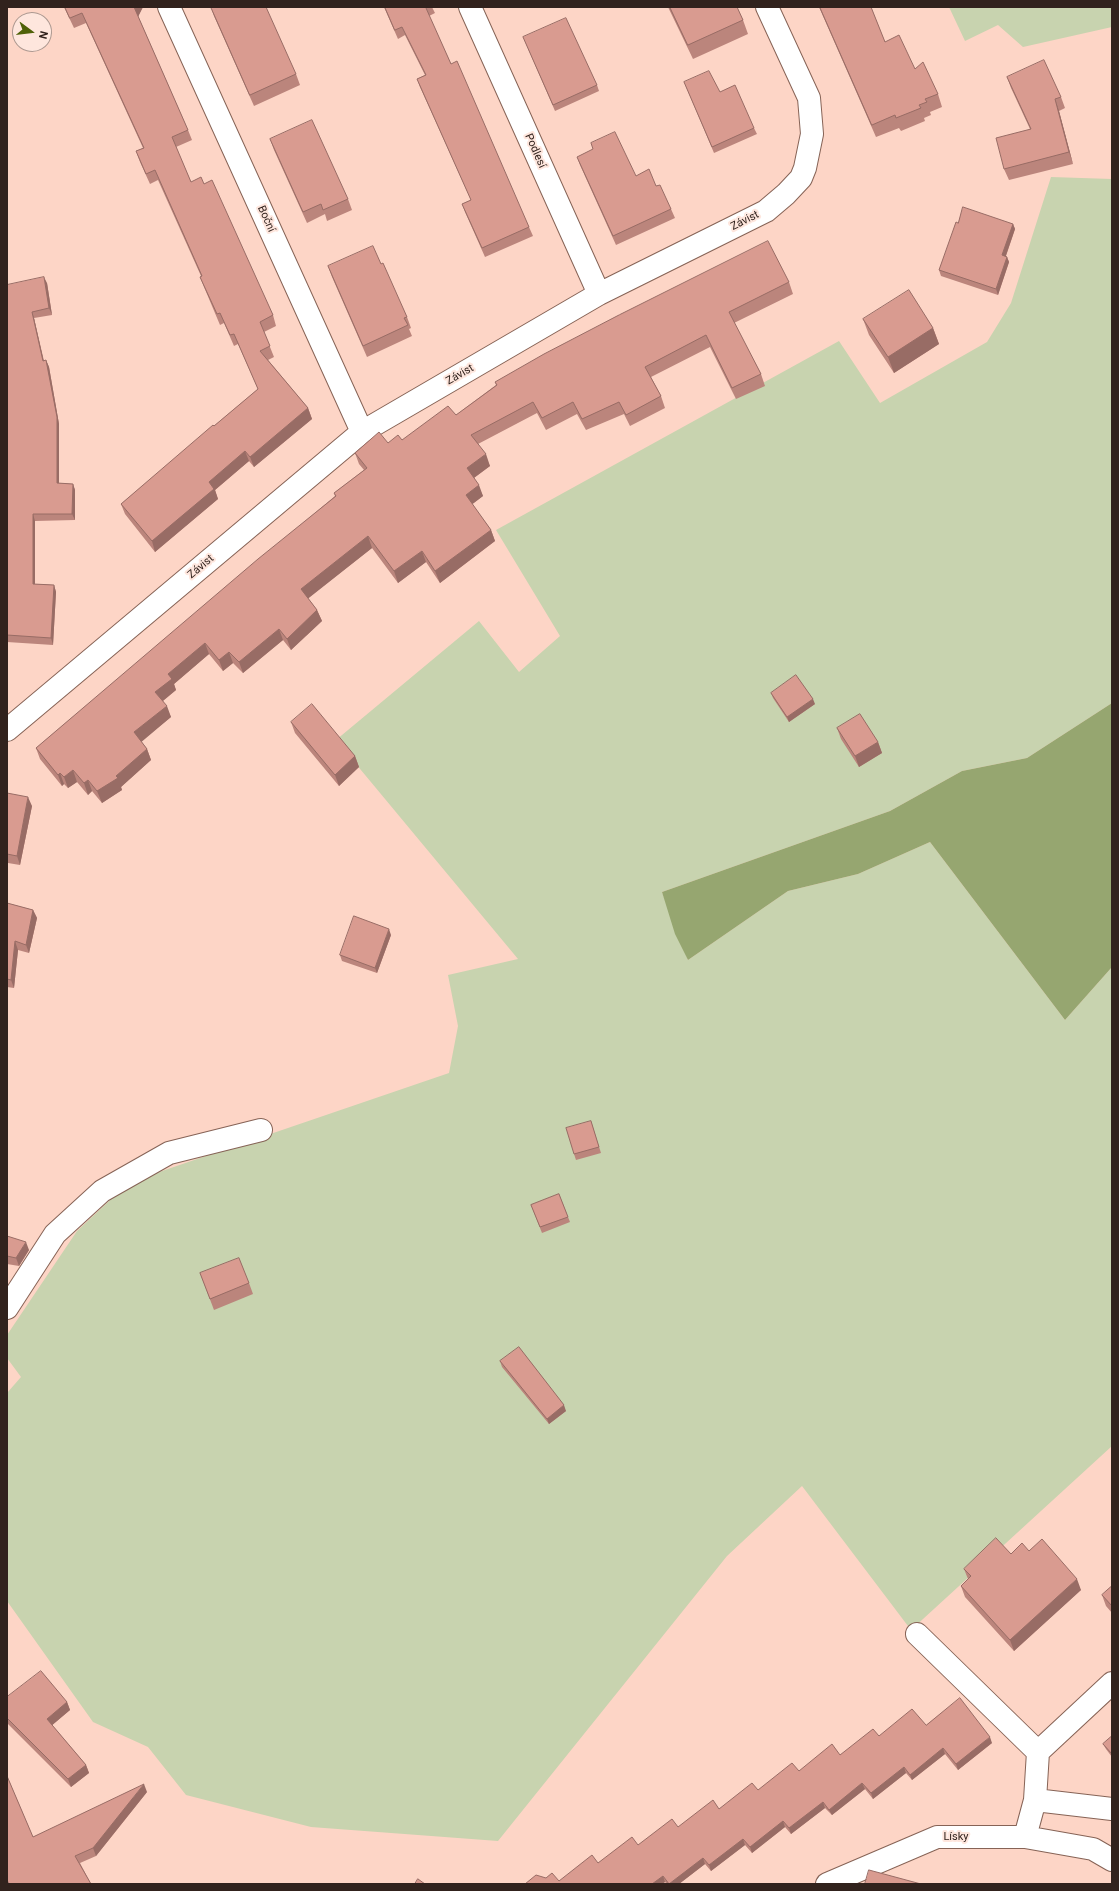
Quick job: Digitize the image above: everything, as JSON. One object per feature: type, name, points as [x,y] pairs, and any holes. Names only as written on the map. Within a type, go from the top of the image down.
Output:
[{"type":"street","name":"Boční","points":[[169,7],[362,432]]},
{"type":"street","name":"Podlesí","points":[[470,7],[599,294]]},
{"type":"street","name":"Závist","points":[[7,730],[362,432],[599,294],[766,211],[786,194],[800,178],[805,168],[812,134],[809,98],[767,7]]},
{"type":"street","points":[[7,1308],[55,1234],[102,1191],[169,1153],[261,1130]]},
{"type":"street","points":[[917,1634],[1038,1752]]},
{"type":"street","points":[[1025,1837],[1035,1800],[1038,1752],[1112,1683]]},
{"type":"street","points":[[1035,1800],[1112,1809]]},
{"type":"street","name":"Lísky","points":[[827,1884],[937,1837],[1025,1837],[1093,1849],[1112,1860]]},
{"type":"green space","points":[[949,7],[1112,7],[1112,27],[1023,47],[998,25],[965,41]]},
{"type":"green space","points":[[1051,177],[1112,179],[1112,703],[1027,758],[962,771],[890,811],[662,892],[688,960],[788,891],[858,874],[930,842],[1065,1020],[1112,967],[1112,1446],[911,1630],[802,1486],[727,1556],[498,1841],[311,1827],[186,1795],[148,1747],[93,1722],[7,1601],[7,1393],[21,1377],[7,1358],[7,1335],[77,1231],[125,1186],[162,1171],[449,1073],[458,1026],[448,975],[518,959],[336,740],[479,621],[519,672],[560,636],[496,530],[839,341],[880,403],[987,342],[1011,303]]},
{"type":"green space","points":[[1112,703],[1112,967],[1065,1020],[930,842],[858,874],[788,891],[688,960],[675,934],[662,892],[890,811],[962,771],[1027,758]]},
{"type":"building","points":[[65,7],[134,7],[188,130],[172,137],[191,182],[201,177],[204,184],[212,180],[273,315],[260,322],[270,346],[260,351],[308,408],[250,457],[245,451],[209,482],[214,489],[152,541],[121,504],[213,425],[214,426],[258,389],[234,334],[230,335],[220,313],[217,314],[200,277],[202,276],[155,170],[146,174],[136,151],[144,148],[82,13],[70,18]]},
{"type":"building","points":[[211,7],[266,7],[296,74],[250,95]]},
{"type":"building","points":[[385,7],[427,7],[426,8],[451,64],[457,61],[529,227],[482,248],[462,204],[471,200],[417,79],[426,75],[402,27],[395,30]]},
{"type":"building","points":[[670,7],[737,7],[743,20],[688,45]]},
{"type":"building","points":[[820,7],[871,7],[885,42],[899,35],[915,69],[923,62],[938,94],[925,99],[927,102],[919,105],[921,108],[896,118],[895,115],[872,125]]},
{"type":"building","points":[[566,18],[597,85],[553,105],[523,37]]},
{"type":"building","points":[[1044,60],[1061,97],[1055,99],[1069,152],[1004,169],[996,138],[1031,129],[1007,77]]},
{"type":"building","points":[[709,71],[720,92],[735,85],[754,128],[712,147],[684,82]]},
{"type":"building","points":[[312,120],[348,199],[323,210],[321,204],[303,212],[270,139]]},
{"type":"building","points":[[615,132],[636,176],[649,169],[656,186],[660,185],[671,209],[613,236],[577,157],[593,149],[591,143]]},
{"type":"building","points":[[963,207],[1013,224],[1002,255],[1007,257],[996,289],[939,270],[956,222],[958,223]]},
{"type":"building","points":[[768,241],[789,282],[729,312],[761,374],[732,388],[706,335],[645,367],[661,396],[626,415],[619,402],[582,419],[573,402],[542,418],[533,402],[471,435],[486,454],[467,468],[479,485],[466,495],[491,530],[435,571],[422,551],[394,571],[368,536],[301,589],[317,610],[287,639],[279,629],[239,662],[229,652],[219,660],[205,643],[168,674],[172,679],[155,692],[167,706],[134,732],[147,749],[116,776],[118,778],[97,791],[88,780],[84,783],[73,770],[64,777],[60,773],[58,775],[36,748],[258,559],[336,496],[334,493],[367,468],[355,453],[379,432],[388,443],[398,435],[402,440],[448,406],[456,415],[497,385],[495,382],[544,354]]},
{"type":"building","points":[[373,246],[381,264],[383,263],[407,317],[404,318],[408,325],[363,346],[328,266]]},
{"type":"building","points":[[44,277],[49,308],[32,312],[43,361],[46,360],[57,417],[57,483],[73,484],[72,514],[33,514],[33,584],[54,585],[51,638],[7,635],[7,285]]},
{"type":"building","points":[[909,290],[933,328],[888,357],[863,319]]},
{"type":"building","points":[[796,675],[813,699],[787,717],[771,693]]},
{"type":"building","points":[[312,704],[355,756],[335,775],[291,722]]},
{"type":"building","points":[[860,714],[878,742],[855,756],[837,728]]},
{"type":"building","points":[[7,793],[28,797],[17,856],[7,854]]},
{"type":"building","points":[[7,903],[33,910],[26,945],[15,941],[11,980],[7,979]]},
{"type":"building","points":[[354,916],[389,929],[375,968],[340,955]]},
{"type":"building","points":[[591,1121],[599,1147],[574,1154],[566,1128]]},
{"type":"building","points":[[559,1194],[568,1217],[540,1227],[531,1205]]},
{"type":"building","points":[[7,1236],[26,1242],[16,1258],[7,1256]]},
{"type":"building","points":[[239,1258],[249,1283],[210,1299],[200,1273]]},
{"type":"building","points":[[519,1347],[564,1405],[547,1419],[500,1361]]},
{"type":"building","points":[[996,1538],[1011,1554],[1022,1543],[1029,1551],[1042,1539],[1077,1579],[1010,1640],[961,1586],[971,1576],[964,1569]]},
{"type":"building","points":[[1112,1586],[1112,1606],[1102,1595]]},
{"type":"building","points":[[41,1671],[67,1702],[47,1719],[86,1765],[68,1779],[7,1718],[7,1697]]},
{"type":"building","points":[[960,1698],[990,1737],[956,1764],[943,1748],[910,1775],[904,1767],[871,1793],[862,1783],[829,1810],[823,1802],[789,1828],[783,1821],[750,1847],[743,1839],[709,1865],[703,1858],[669,1884],[663,1876],[652,1884],[525,1884],[536,1875],[546,1878],[552,1873],[559,1881],[592,1855],[598,1863],[632,1837],[638,1845],[672,1819],[678,1827],[713,1800],[719,1809],[752,1783],[758,1790],[792,1763],[799,1771],[832,1744],[840,1755],[873,1729],[879,1736],[912,1709],[926,1725]]},
{"type":"building","points":[[1112,1736],[1112,1754],[1103,1744]]},
{"type":"building","points":[[7,1776],[33,1837],[144,1784],[93,1848],[75,1856],[91,1884],[9,1884],[7,1880]]},
{"type":"building","points":[[869,1870],[921,1884],[865,1884]]},
{"type":"building","points":[[418,1879],[425,1884],[415,1884]]}]
